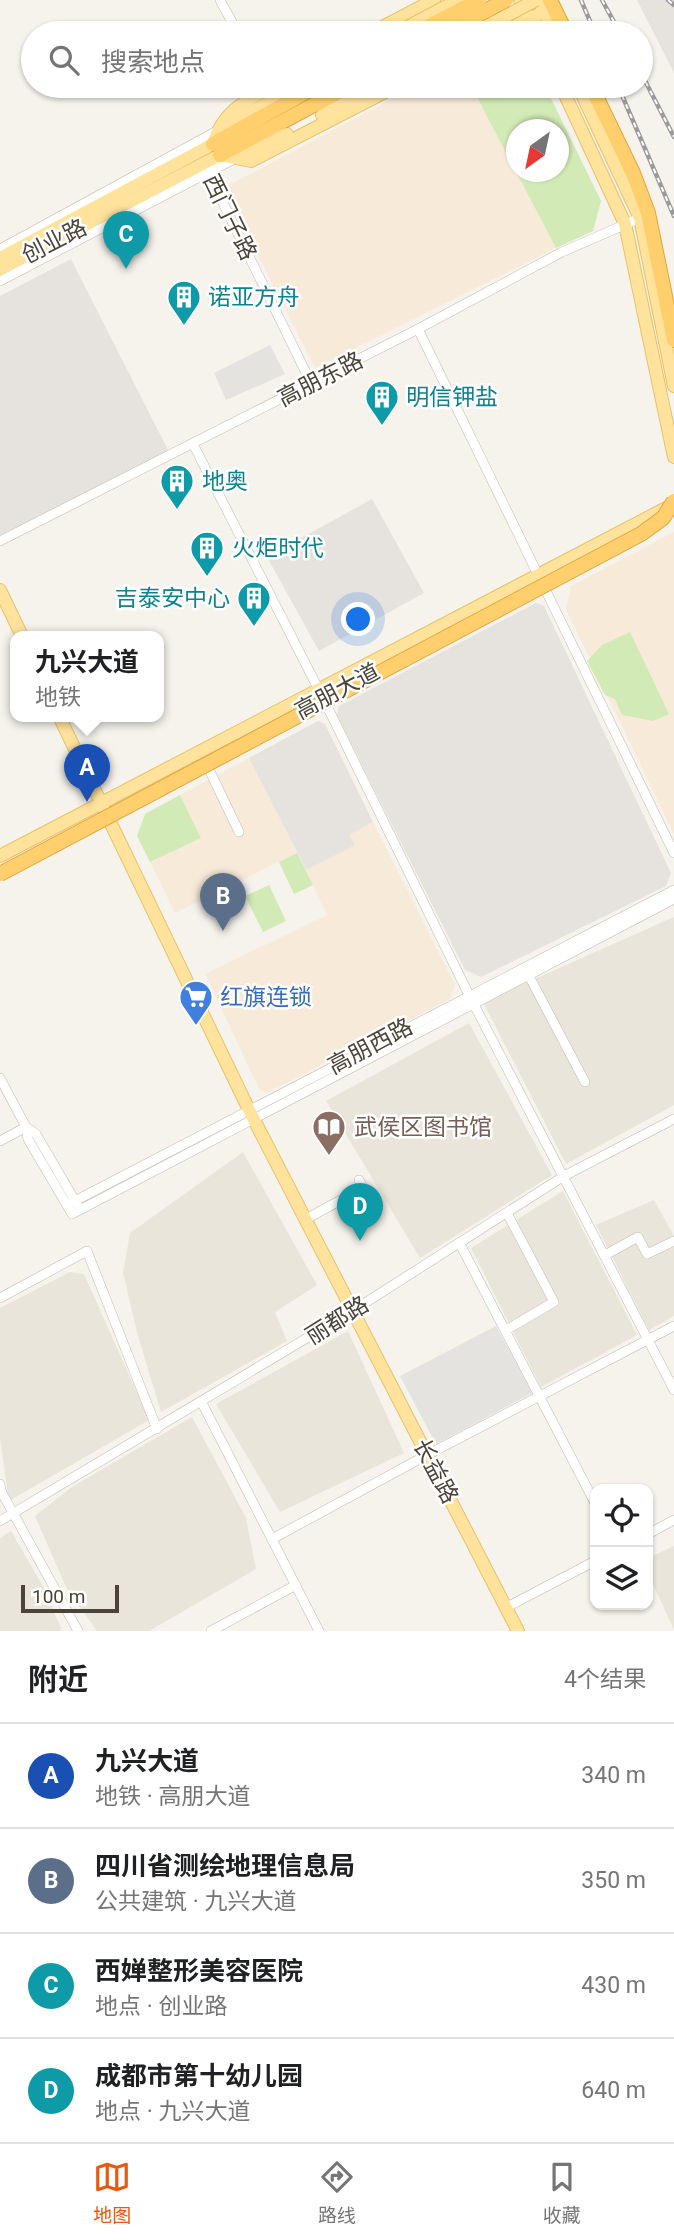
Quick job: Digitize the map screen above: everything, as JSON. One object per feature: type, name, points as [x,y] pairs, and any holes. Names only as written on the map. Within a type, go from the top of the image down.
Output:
[{"type":"highway","points":[[439,21],[479,0]]},
{"type":"highway","points":[[467,21],[506,0]]},
{"type":"highway","points":[[542,3],[556,21]]},
{"type":"highway","points":[[217,143],[266,98]]},
{"type":"highway","points":[[217,143],[292,124],[331,98]]},
{"type":"highway","points":[[597,98],[633,173],[648,213],[674,340]]},
{"type":"highway","points":[[0,874],[641,534],[663,518],[674,502]]},
{"type":"highway","points":[[83,831],[117,818],[286,726],[321,694]]},
{"type":"main road","points":[[394,21],[434,0]]},
{"type":"main road","points":[[419,21],[458,0]]},
{"type":"main road","points":[[520,0],[529,19]]},
{"type":"main road","points":[[525,21],[542,3]]},
{"type":"main road","points":[[501,21],[542,3]]},
{"type":"main road","points":[[542,3],[549,21]]},
{"type":"main road","points":[[259,98],[232,110],[217,143],[236,158],[251,161],[374,98]]},
{"type":"main road","points":[[236,158],[292,124],[350,98]]},
{"type":"main road","points":[[567,98],[625,224],[674,457]]},
{"type":"main road","points":[[584,98],[640,218],[674,386]]},
{"type":"main road","name":"创业路","points":[[0,269],[206,168],[217,143]]},
{"type":"main road","name":"创业路","points":[[0,258],[217,143]]},
{"type":"main road","name":"高朋大道","points":[[542,580],[674,502]]},
{"type":"main road","name":"高朋大道","points":[[0,868],[102,808],[542,580],[674,515]]},
{"type":"main road","points":[[0,590],[20,631]]},
{"type":"main road","name":"高朋大道","points":[[0,856],[205,761],[321,694]]},
{"type":"main road","name":"长益路","points":[[62,722],[251,1115],[508,1607],[518,1631]]},
{"type":"street","points":[[220,0],[231,21]]},
{"type":"street","points":[[420,7],[448,12],[460,21]]},
{"type":"street","points":[[0,249],[217,143]]},
{"type":"street","points":[[0,281],[206,168],[236,158]]},
{"type":"street","name":"西门子路","points":[[206,168],[312,383]]},
{"type":"street","name":"高朋东路","points":[[0,541],[418,330],[562,252],[640,218]]},
{"type":"street","points":[[418,330],[674,853]]},
{"type":"street","points":[[193,444],[321,694],[471,999],[674,1390]]},
{"type":"street","points":[[205,761],[239,832]]},
{"type":"street","name":"高朋西路","points":[[251,1115],[71,1203],[76,1212],[251,1115],[674,890]]},
{"type":"street","name":"高朋西路","points":[[471,999],[528,974],[674,899]]},
{"type":"street","points":[[528,974],[584,1082]]},
{"type":"street","points":[[0,1078],[26,1127],[36,1134],[71,1203]]},
{"type":"street","name":"丽都路","points":[[0,1521],[202,1403],[564,1177],[674,1119]]},
{"type":"street","points":[[0,1141],[26,1127]]},
{"type":"street","points":[[306,1219],[340,1196],[363,1188],[359,1180]]},
{"type":"street","points":[[506,1330],[554,1302],[507,1213]]},
{"type":"street","points":[[604,1255],[638,1237],[647,1254],[674,1241]]},
{"type":"street","points":[[460,1244],[590,1493]]},
{"type":"street","points":[[0,1298],[87,1251],[157,1429]]},
{"type":"street","points":[[272,1539],[674,1326]]},
{"type":"street","points":[[202,1403],[319,1631]]},
{"type":"street","points":[[0,1484],[1,1491],[78,1631]]},
{"type":"street","points":[[653,1531],[674,1520]]},
{"type":"street","points":[[508,1607],[590,1564]]},
{"type":"street","points":[[211,1631],[296,1585]]},
{"type":"shaded area","points":[[637,0],[674,0],[674,73],[653,32],[653,21],[648,21]]},
{"type":"shaded area","points":[[393,98],[477,98],[506,153],[506,182],[521,182],[556,248],[315,368],[224,188]]},
{"type":"shaded area","points":[[71,259],[169,452],[0,537],[0,296]]},
{"type":"shaded area","points":[[270,345],[285,374],[226,400],[214,373]]},
{"type":"shaded area","points":[[372,499],[424,593],[319,651],[267,557]]},
{"type":"shaded area","points":[[674,532],[674,834],[566,609],[571,586]]},
{"type":"shaded area","points":[[536,603],[544,606],[671,873],[666,886],[481,977],[465,970],[337,715],[339,706]]},
{"type":"shaded area","points":[[318,721],[325,724],[373,822],[349,835],[355,845],[306,870],[249,758]]},
{"type":"shaded area","points":[[249,758],[297,853],[175,913],[150,862],[201,838],[180,795]]},
{"type":"shaded area","points":[[373,822],[455,985],[450,999],[267,1093],[259,1089],[205,974],[327,915],[306,870],[354,845],[349,835]]},
{"type":"shaded area","points":[[674,917],[674,1105],[566,1164],[483,1002]]},
{"type":"shaded area","points":[[469,1023],[552,1175],[420,1258],[326,1101]]},
{"type":"shaded area","points":[[243,1152],[317,1285],[275,1312],[287,1341],[161,1412],[138,1336],[123,1273],[130,1233]]},
{"type":"shaded area","points":[[563,1191],[637,1335],[541,1387],[471,1248]]},
{"type":"shaded area","points":[[654,1200],[674,1236],[674,1316],[649,1330],[596,1225]]},
{"type":"shaded area","points":[[70,1272],[84,1274],[149,1420],[9,1501],[0,1438],[0,1308]]},
{"type":"shaded area","points":[[496,1326],[532,1393],[436,1444],[400,1376]]},
{"type":"shaded area","points":[[348,1331],[404,1453],[280,1512],[216,1404]]},
{"type":"shaded area","points":[[192,1417],[246,1518],[256,1569],[149,1631],[97,1631],[67,1589],[35,1516],[72,1487]]},
{"type":"shaded area","points":[[11,1531],[44,1588],[62,1631],[0,1631],[0,1538]]},
{"type":"shaded area","points":[[674,1546],[674,1630],[653,1584],[653,1556]]},
{"type":"green space","points":[[477,98],[551,98],[561,119],[506,119],[506,153]]},
{"type":"green space","points":[[569,135],[601,201],[593,231],[556,248],[521,182],[569,182]]},
{"type":"green space","points":[[630,632],[669,714],[653,721],[622,715],[615,699],[605,695],[587,661],[602,645]]},
{"type":"green space","points":[[180,795],[201,838],[150,862],[137,836],[145,814]]},
{"type":"green space","points":[[297,853],[313,885],[294,894],[279,862]]},
{"type":"green space","points":[[269,885],[286,921],[263,932],[245,896]]},
{"type":"railway","points":[[581,0],[590,21]]},
{"type":"railway","points":[[602,0],[613,21]]},
{"type":"railway","points":[[668,0],[674,5]]},
{"type":"railway","points":[[653,96],[674,137]]},
{"type":"railway","points":[[623,98],[674,216]]},
{"type":"place","name":"西婵整形美容医院","points":[[126,269]]},
{"type":"place","name":"诺亚方舟","points":[[184,327]]},
{"type":"place","name":"明信钾盐","points":[[382,427]]},
{"type":"place","name":"地奥","points":[[177,511]]},
{"type":"place","name":"火炬时代","points":[[207,578]]},
{"type":"place","name":"吉泰安中心","points":[[254,628]]},
{"type":"place","name":"九兴大道","points":[[87,802]]},
{"type":"place","name":"四川省测绘地理信息局","points":[[223,931]]},
{"type":"place","name":"红旗连锁","points":[[196,1027]]},
{"type":"place","name":"武侯区图书馆","points":[[329,1157]]},
{"type":"place","name":"成都市第十幼儿园","points":[[360,1241]]}]
